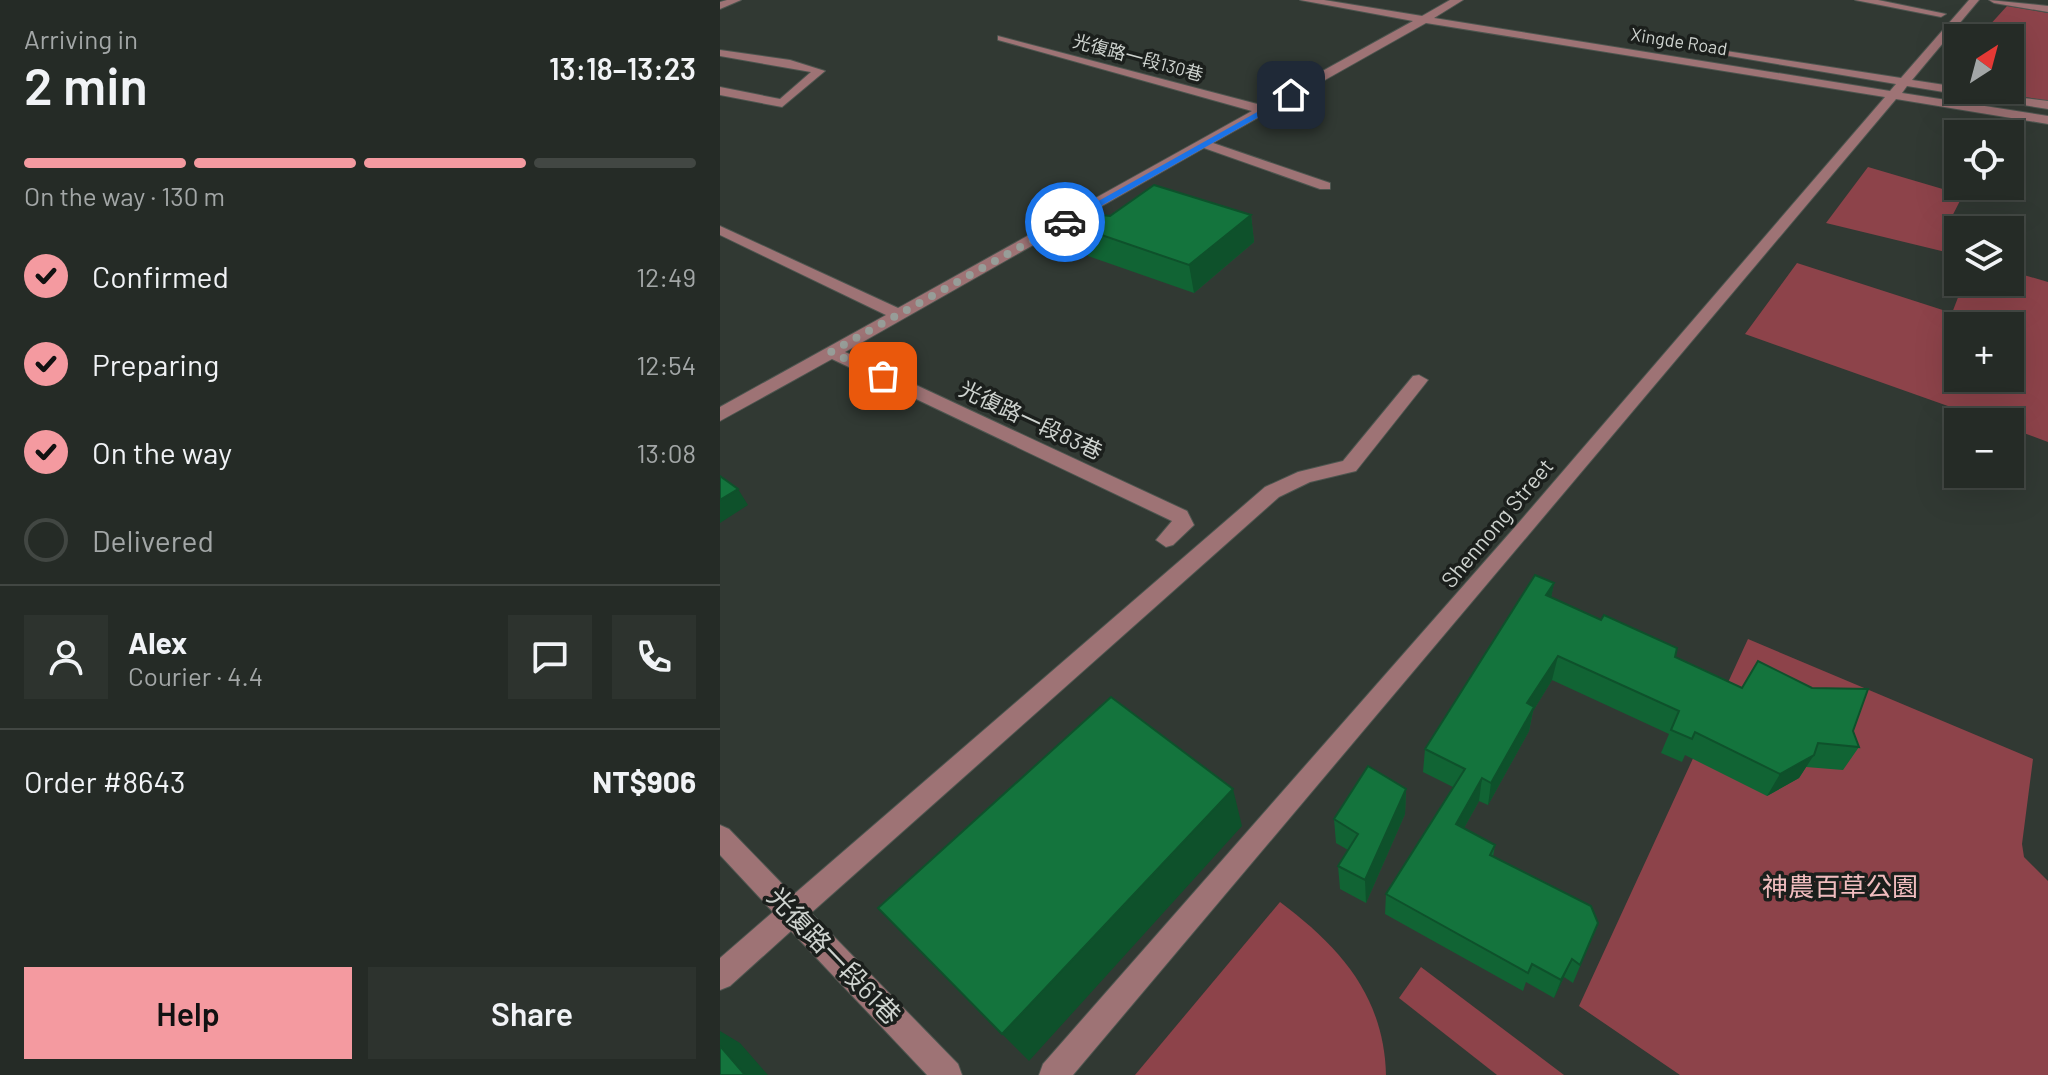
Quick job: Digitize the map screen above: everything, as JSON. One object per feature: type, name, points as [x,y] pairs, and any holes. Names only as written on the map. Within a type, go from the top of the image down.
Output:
[{"type":"street","points":[[720,6],[736,0]]},
{"type":"street","name":"Xingde Road","points":[[1305,0],[1896,88],[2048,105]]},
{"type":"street","name":"Xingde Road","points":[[1384,0],[1672,45]]},
{"type":"street","points":[[720,415],[1458,0]]},
{"type":"street","points":[[1860,0],[1941,14]]},
{"type":"street","name":"Shennong Street","points":[[1054,1075],[1512,545],[1896,88],[1974,0]]},
{"type":"street","points":[[1994,0],[2048,9]]},
{"type":"street","name":"光復路一段130巷","points":[[1002,38],[1264,110]]},
{"type":"street","name":"Xingde Road","points":[[1687,48],[2048,120]]},
{"type":"street","points":[[720,53],[790,63],[819,71],[782,103],[720,91]]},
{"type":"street","points":[[1204,144],[1325,186]]},
{"type":"street","points":[[720,230],[900,315]]},
{"type":"street","name":"光復路一段83巷","points":[[831,352],[1180,516],[1184,525],[1166,540]]},
{"type":"street","points":[[720,976],[1272,492],[1305,477],[1349,466],[1419,380]]},
{"type":"street","name":"光復路一段61巷","points":[[720,837],[947,1075]]},
{"type":"green space","points":[[2007,6],[2048,13],[2048,101],[2024,97],[2024,24],[1991,24]]},
{"type":"green space","points":[[1868,167],[1944,189],[1944,200],[1960,200],[1952,216],[1944,216],[1944,252],[1826,223]]},
{"type":"green space","points":[[1797,263],[1949,312],[1944,312],[1944,392],[2024,392],[2024,312],[1952,312],[1959,296],[2024,296],[2024,275],[2048,282],[2048,442],[2024,433],[2024,408],[1954,408],[1745,334]]},
{"type":"green space","name":"神農百草公園","points":[[1748,639],[2033,759],[2022,844],[2024,857],[2048,881],[2048,1075],[1680,1075],[1579,1006]]},
{"type":"green space","points":[[1280,902],[1322,937],[1355,976],[1377,1021],[1386,1075],[1135,1075]]},
{"type":"green space","points":[[1421,967],[1564,1075],[1497,1075],[1399,998]]},
{"type":"building","points":[[1154,185],[1251,215],[1189,265],[1081,228],[1101,215],[1110,216]]},
{"type":"building","points":[[720,476],[738,489],[720,500]]},
{"type":"building","points":[[1535,575],[1554,583],[1546,595],[1601,620],[1604,615],[1677,648],[1675,657],[1742,688],[1758,661],[1812,688],[1868,689],[1853,731],[1859,747],[1818,743],[1814,755],[1780,774],[1695,732],[1692,739],[1671,730],[1679,711],[1558,656],[1527,703],[1534,707],[1491,783],[1482,778],[1456,824],[1495,845],[1490,855],[1591,906],[1598,923],[1580,965],[1572,959],[1561,980],[1532,964],[1528,973],[1386,894],[1465,769],[1425,749]]},
{"type":"building","points":[[1111,697],[1233,789],[1002,1034],[878,908]]},
{"type":"building","points":[[1368,766],[1406,789],[1365,880],[1338,866],[1358,834],[1334,819]]},
{"type":"building","points":[[720,1046],[745,1075],[720,1075]]},
{"type":"way so far","points":[[883,376],[831,352],[1065,222]]},
{"type":"route","points":[[1065,222],[1291,95]]}]
